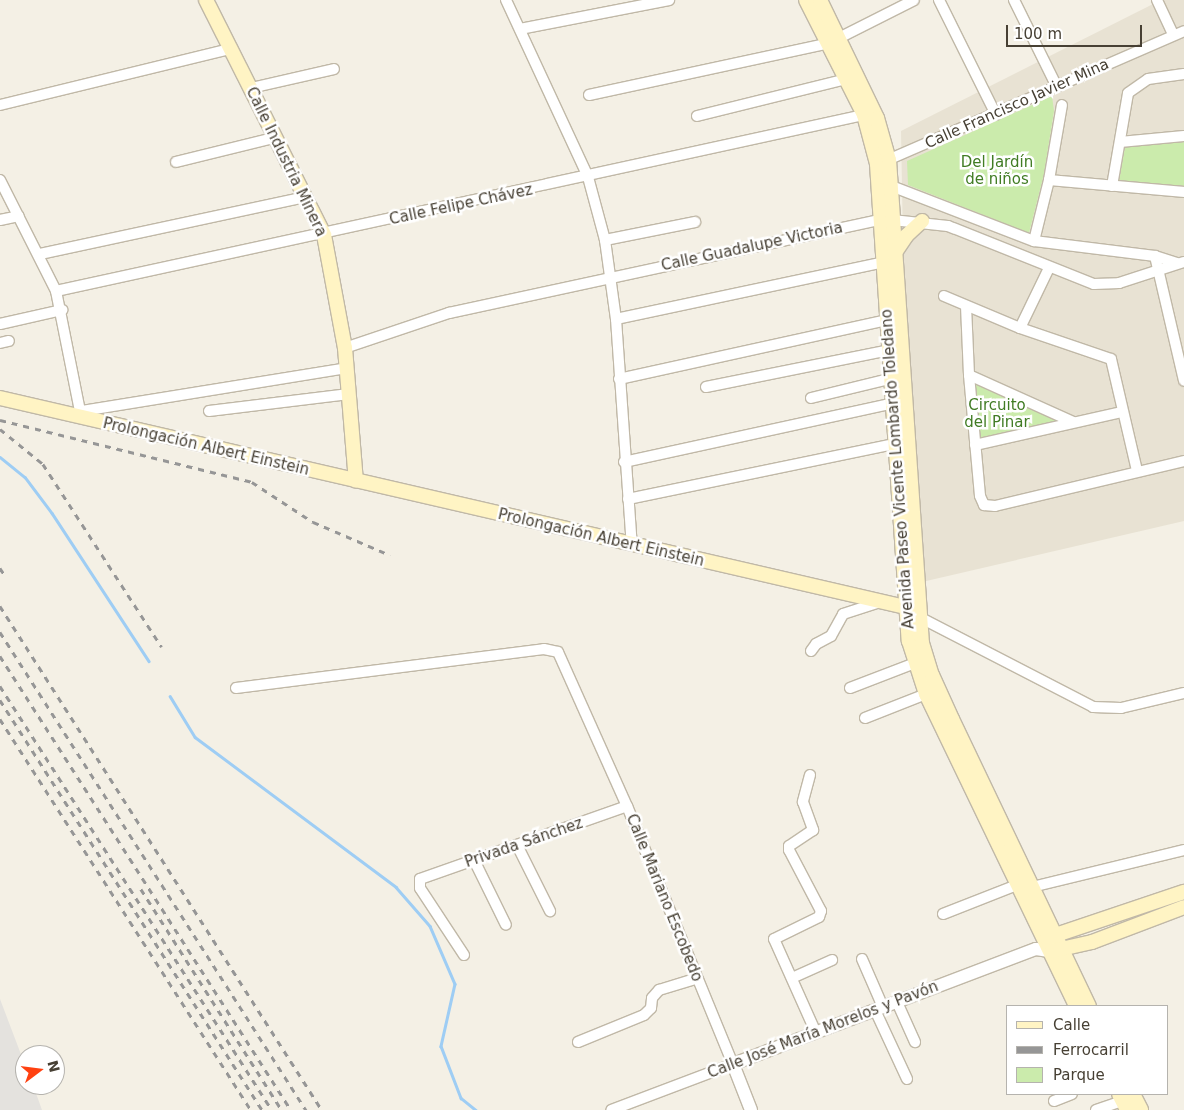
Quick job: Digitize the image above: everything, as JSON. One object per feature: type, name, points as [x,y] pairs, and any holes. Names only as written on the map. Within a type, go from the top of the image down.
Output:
[{"type":"main road","name":"Calle Industria Minera","points":[[208,0],[230,49],[324,235],[345,348],[356,481]]},
{"type":"main road","name":"Avenida Paseo Vicente Lombardo Toledano","points":[[806,0],[835,41],[877,118],[886,183],[889,258],[888,320],[898,443],[905,607],[915,663],[926,694],[1017,885],[1049,945],[1076,1005]]},
{"type":"main road","name":"Avenida Paseo Vicente Lombardo Toledano","points":[[820,0],[847,79],[883,162]]},
{"type":"main road","points":[[889,258],[906,236],[922,221]]},
{"type":"main road","name":"Avenida Paseo Vicente Lombardo Toledano","points":[[889,258],[922,643],[932,675],[1032,887],[1049,945],[1088,1005]]},
{"type":"main road","name":"Prolongación Albert Einstein","points":[[0,398],[81,414],[356,481],[905,607],[919,617]]},
{"type":"main road","name":"Calle José María Morelos y Pavón","points":[[1049,945],[1184,892]]},
{"type":"main road","name":"Calle José María Morelos y Pavón","points":[[1049,945],[1092,942],[1183,910]]},
{"type":"main road","points":[[1125,1100],[1141,1110]]},
{"type":"street","points":[[506,0],[588,178],[605,240],[616,319],[624,462],[632,545]]},
{"type":"street","points":[[520,29],[669,0]]},
{"type":"street","points":[[939,0],[996,115]]},
{"type":"street","points":[[1014,0],[1057,87]]},
{"type":"street","points":[[1157,0],[1173,35]]},
{"type":"street","points":[[590,95],[835,41],[907,1]]},
{"type":"street","name":"Calle Francisco Javier Mina","points":[[883,162],[996,115],[1184,30]]},
{"type":"street","points":[[0,105],[230,49]]},
{"type":"street","points":[[251,88],[334,70]]},
{"type":"street","points":[[1112,186],[1120,142],[1124,102],[1135,85],[1148,79],[1184,74]]},
{"type":"street","points":[[697,116],[847,79]]},
{"type":"street","points":[[1034,241],[1049,180],[1062,105]]},
{"type":"street","name":"Calle Felipe Chávez","points":[[56,291],[588,178],[864,115]]},
{"type":"street","points":[[1120,142],[1184,136]]},
{"type":"street","points":[[176,162],[274,138]]},
{"type":"street","points":[[0,180],[40,254],[56,291],[62,310],[81,414],[347,368]]},
{"type":"street","points":[[1049,180],[1184,192]]},
{"type":"street","points":[[886,183],[1034,241],[1155,256],[1181,263]]},
{"type":"street","points":[[40,254],[306,197]]},
{"type":"street","points":[[0,220],[19,216]]},
{"type":"street","name":"Calle Guadalupe Victoria","points":[[345,348],[449,313],[888,219],[922,221],[948,226],[1048,268],[1094,284],[1106,285],[1158,272],[1181,263]]},
{"type":"street","points":[[605,240],[695,222]]},
{"type":"street","points":[[1001,247],[1007,232]]},
{"type":"street","points":[[1155,256],[1158,272],[1179,339],[1184,381]]},
{"type":"street","points":[[616,319],[889,258]]},
{"type":"street","points":[[1020,328],[1048,268]]},
{"type":"street","points":[[944,296],[1020,328],[1080,350],[1103,355],[1110,360],[1115,369],[1122,412],[1137,471]]},
{"type":"street","points":[[966,306],[975,445],[981,502],[986,506],[995,506],[1184,461]]},
{"type":"street","points":[[0,324],[62,310]]},
{"type":"street","points":[[619,379],[888,320]]},
{"type":"street","points":[[706,387],[890,350]]},
{"type":"street","points":[[969,375],[1073,422]]},
{"type":"street","points":[[811,398],[892,378]]},
{"type":"street","points":[[209,411],[349,394]]},
{"type":"street","points":[[624,462],[894,403]]},
{"type":"street","points":[[975,445],[1122,412]]},
{"type":"street","points":[[628,499],[898,443]]},
{"type":"street","points":[[811,651],[816,644],[831,636],[843,614],[881,602]]},
{"type":"street","name":"Prolongación Albert Einstein","points":[[919,617],[1093,706],[1121,708],[1184,693]]},
{"type":"street","name":"Calle Mariano Escobedo","points":[[236,688],[544,649],[558,652],[628,806],[695,979],[733,1064],[751,1110]]},
{"type":"street","points":[[850,688],[915,663]]},
{"type":"street","points":[[865,718],[926,694]]},
{"type":"street","points":[[810,776],[802,802],[813,830],[789,846],[789,850],[820,911],[819,917],[774,939],[816,1033]]},
{"type":"street","name":"Privada Sánchez","points":[[464,955],[420,888],[420,880],[628,806]]},
{"type":"street","points":[[517,845],[550,912]]},
{"type":"street","points":[[1032,887],[1184,850]]},
{"type":"street","points":[[474,860],[506,925]]},
{"type":"street","points":[[943,914],[1017,885]]},
{"type":"street","name":"Calle José María Morelos y Pavón","points":[[611,1110],[1049,945]]},
{"type":"street","points":[[862,959],[879,1009],[907,1079]]},
{"type":"street","points":[[792,978],[832,960]]},
{"type":"street","points":[[578,1042],[644,1015],[659,990],[695,979]]},
{"type":"street","points":[[897,1002],[915,1042]]},
{"type":"street","points":[[1054,1100],[1069,1095]]},
{"type":"street","points":[[1096,1110],[1125,1100]]},
{"type":"shaded area","points":[[1161,0],[1184,0],[1184,521],[909,585],[901,131]]},
{"type":"shaded area","points":[[0,999],[17,1045],[15,1045],[15,1095],[37,1095],[42,1110],[0,1110]]},
{"type":"green space","name":"Del Jardín de niños","points":[[1052,96],[1054,111],[1044,174],[1029,233],[908,185],[907,161]]},
{"type":"green space","points":[[1184,142],[1184,186],[1119,181],[1125,147]]},
{"type":"green space","name":"Circuito del Pinar","points":[[973,380],[1059,420],[978,441]]},
{"type":"waterway","points":[[0,457],[25,477],[52,513],[149,661]]},
{"type":"waterway","points":[[170,696],[195,737],[396,887],[430,926],[455,984],[441,1046],[461,1098],[476,1110]]},
{"type":"railway","points":[[0,420],[252,482],[313,522],[390,555]]},
{"type":"railway","points":[[0,429],[43,464],[162,647]]},
{"type":"railway","points":[[0,568],[6,577]]},
{"type":"railway","points":[[0,606],[322,1110]]},
{"type":"railway","points":[[0,632],[306,1110]]},
{"type":"railway","points":[[0,656],[291,1110]]},
{"type":"railway","points":[[0,686],[272,1110]]},
{"type":"railway","points":[[0,700],[262,1110]]},
{"type":"railway","points":[[0,719],[251,1110]]},
{"type":"railway","points":[[141,889],[282,1110]]}]
